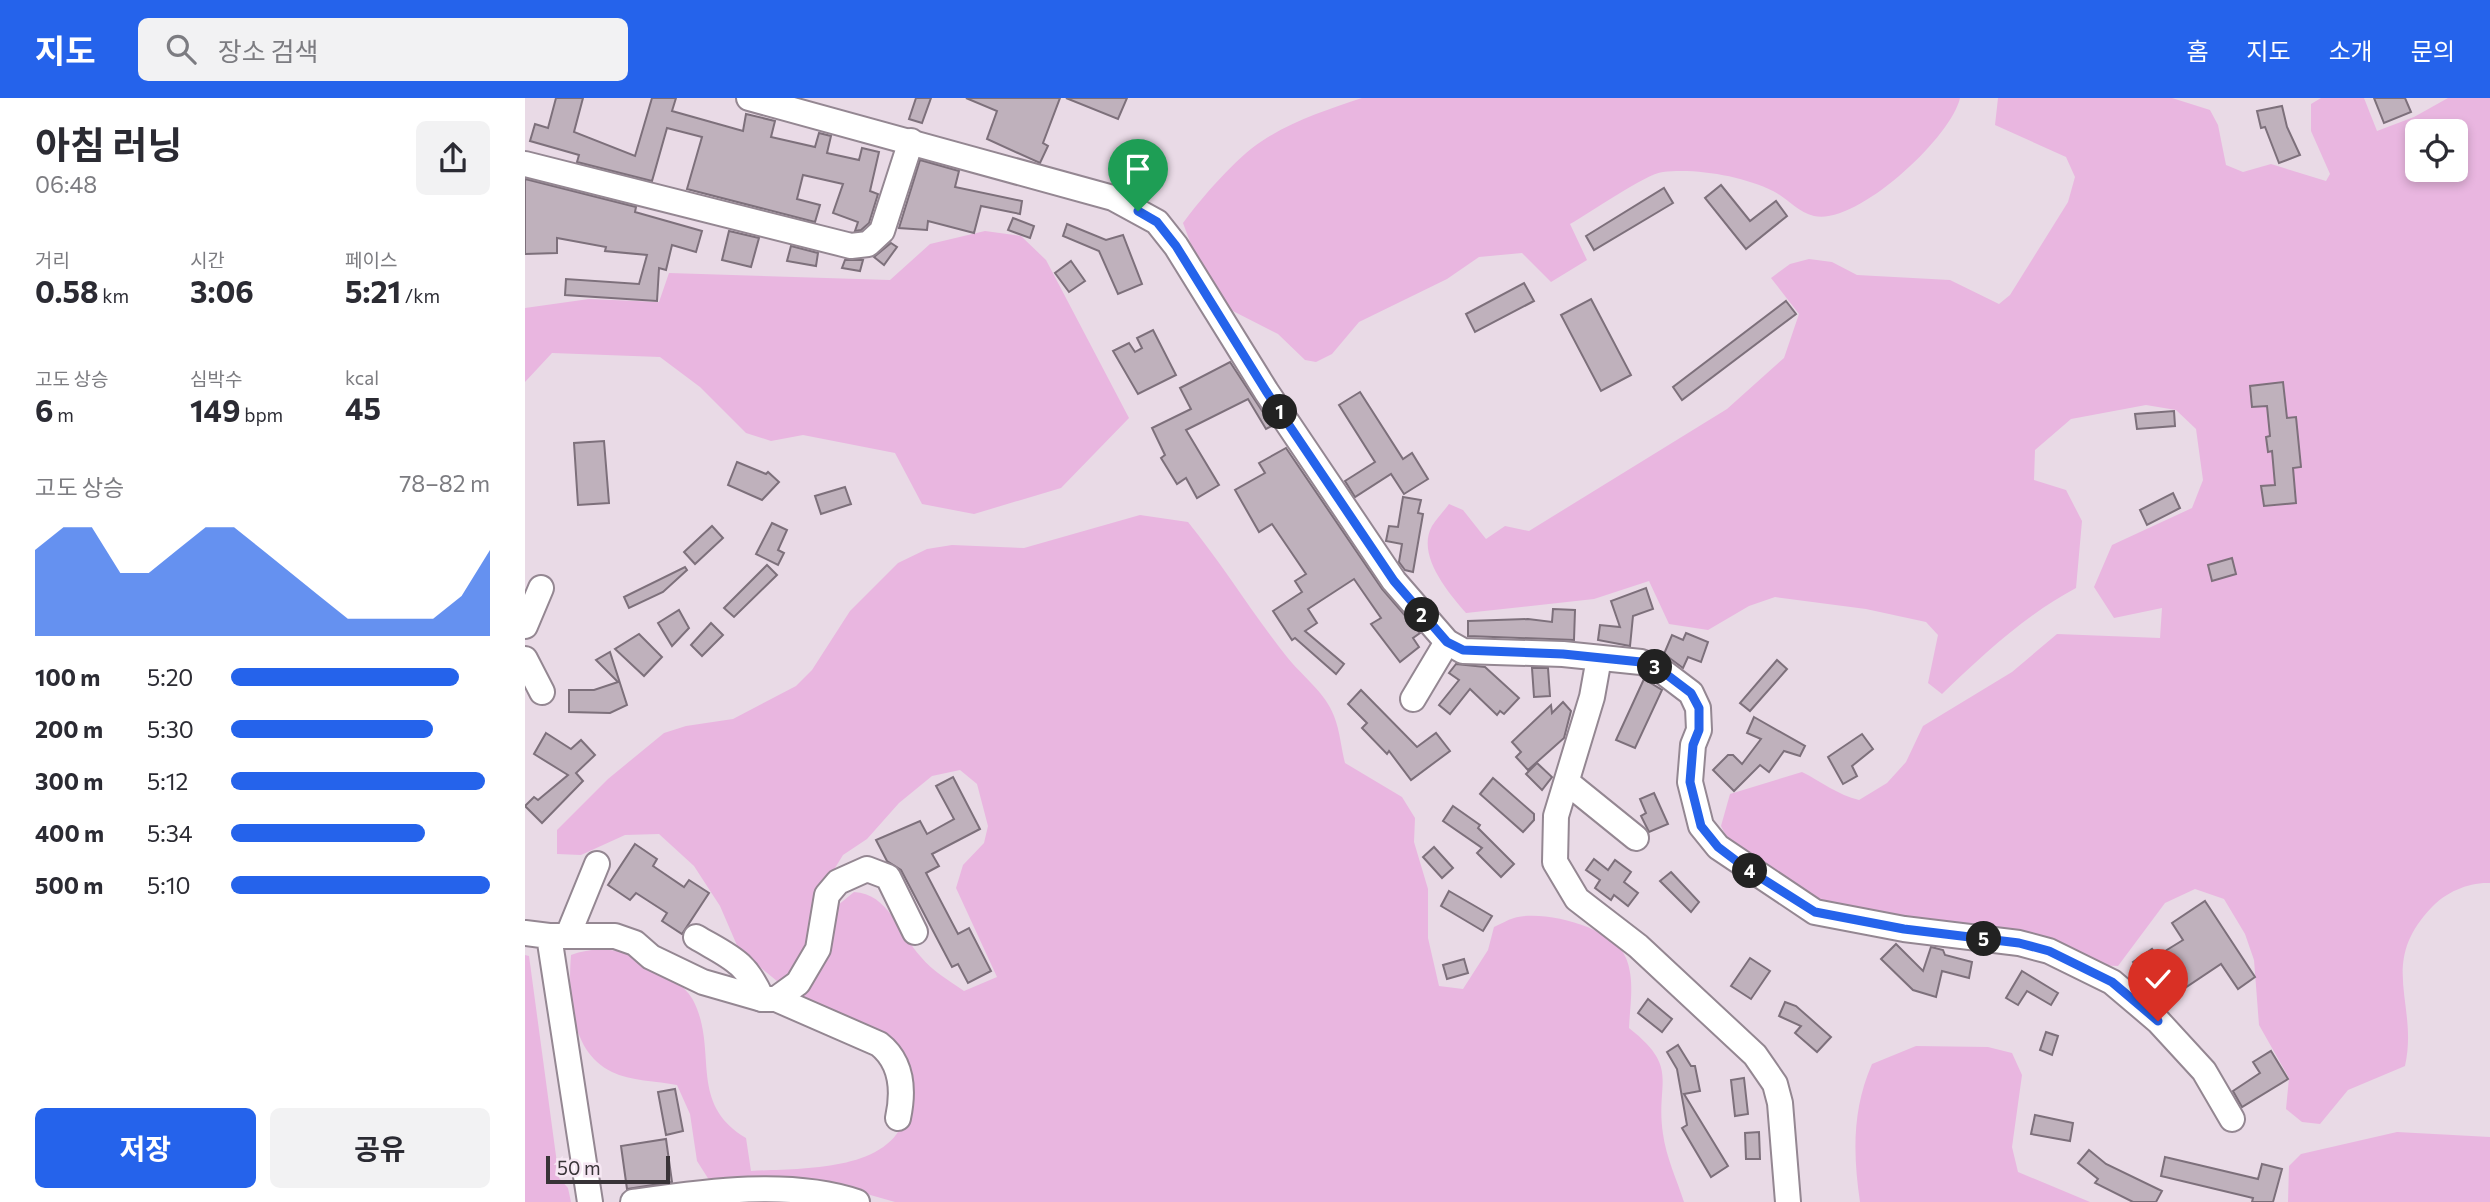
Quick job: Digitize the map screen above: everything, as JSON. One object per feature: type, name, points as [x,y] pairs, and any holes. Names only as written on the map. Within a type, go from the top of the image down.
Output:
[{"type":"street","points":[[749,98],[1113,198],[1157,222],[1176,246],[1266,391],[1394,581],[1447,642],[1463,650],[1641,662],[1658,668],[1691,693],[1699,708],[1699,730],[1693,745],[1690,782],[1701,826],[1718,847],[1747,869],[1815,912],[1904,929],[2019,943],[2049,951],[2112,982],[2158,1021],[2204,1071],[2232,1119]]},
{"type":"street","points":[[525,164],[851,246],[868,244],[882,231],[911,141]]},
{"type":"street","points":[[525,626],[541,588]]},
{"type":"street","points":[[1413,699],[1447,642]]},
{"type":"street","points":[[525,659],[542,692]]},
{"type":"street","points":[[1599,659],[1593,697],[1574,749],[1568,783],[1556,816],[1555,862],[1577,899],[1638,946],[1755,1055],[1765,1068],[1775,1084],[1780,1103],[1788,1202]]},
{"type":"street","points":[[1568,783],[1636,838]]},
{"type":"street","points":[[590,1202],[547,935],[597,864]]},
{"type":"street","points":[[769,999],[798,983],[818,949],[827,895],[838,882],[867,869],[888,877],[915,932]]},
{"type":"street","points":[[547,935],[615,936],[635,943],[651,957],[703,982],[769,999],[879,1044],[891,1054],[900,1080],[902,1099],[898,1118]]},
{"type":"street","points":[[696,937],[744,966],[769,999]]},
{"type":"street","points":[[633,1202],[704,1192],[800,1191],[814,1191],[857,1202]]},
{"type":"shaded area","points":[[1362,98],[1960,98],[1953,115],[1921,156],[1876,194],[1853,207],[1832,215],[1814,216],[1773,191],[1734,177],[1704,172],[1676,171],[1655,174],[1570,224],[1587,260],[1551,282],[1522,253],[1479,257],[1447,279],[1359,322],[1332,354],[1316,362],[1305,360],[1278,334],[1227,308],[1201,271],[1183,223],[1220,179],[1262,141],[1298,122]]},
{"type":"shaded area","points":[[1998,98],[2172,98],[2210,110],[2218,125],[2226,165],[2243,172],[2271,164],[2326,181],[2330,174],[2311,131],[2311,104],[2321,98],[2364,98],[2377,131],[2405,120],[2405,182],[2468,182],[2468,119],[2409,119],[2448,98],[2490,98],[2490,883],[2466,886],[2438,902],[2416,928],[2407,947],[2403,966],[2408,1043],[2405,1066],[2348,1090],[2320,1124],[2302,1122],[2286,1109],[2289,1078],[2259,1025],[2254,960],[2245,934],[2224,899],[2195,889],[2165,903],[2118,966],[2094,965],[1821,906],[1728,840],[1721,826],[1730,794],[1802,772],[1837,792],[1859,800],[1887,783],[1906,762],[1923,726],[2012,672],[2057,634],[2160,638],[2162,608],[2114,618],[2094,587],[2112,545],[2192,508],[2203,480],[2196,429],[2176,410],[2146,405],[2071,419],[2035,450],[2034,480],[2066,490],[2082,521],[2076,588],[2022,623],[1942,694],[1928,683],[1938,635],[1926,622],[1866,609],[1775,597],[1749,606],[1708,630],[1669,624],[1649,581],[1594,599],[1466,613],[1443,584],[1431,561],[1428,537],[1432,526],[1449,504],[1463,510],[1486,539],[1505,526],[1529,531],[1727,409],[1784,358],[1799,314],[1771,278],[1790,264],[1809,259],[1832,262],[1857,275],[1950,280],[1999,304],[2010,295],[2068,202],[2075,177],[2066,157],[1995,125]]},
{"type":"shaded area","points":[[985,231],[1021,236],[1046,260],[1129,418],[1061,488],[974,514],[922,504],[895,453],[803,435],[771,441],[746,433],[700,387],[660,357],[552,353],[525,382],[525,308],[589,299],[659,302],[669,273],[890,280],[930,244]]},
{"type":"shaded area","points":[[1140,515],[1188,522],[1287,657],[1325,699],[1336,722],[1345,763],[1402,797],[1415,818],[1414,842],[1428,889],[1428,938],[1439,986],[1463,989],[1488,950],[1494,927],[1514,918],[1542,916],[1576,923],[1608,937],[1619,947],[1629,966],[1629,1028],[1655,1054],[1663,1076],[1661,1116],[1664,1143],[1684,1202],[895,1202],[821,1181],[711,1183],[697,1161],[690,1114],[677,1085],[619,1075],[598,1063],[587,1051],[580,1037],[572,1004],[571,955],[599,950],[626,953],[671,978],[693,1000],[704,1038],[710,1092],[716,1109],[728,1124],[746,1138],[751,1171],[840,1164],[881,1149],[896,1135],[906,1111],[904,1068],[791,997],[832,910],[854,892],[866,894],[885,907],[925,962],[964,991],[997,977],[956,888],[963,865],[984,843],[988,826],[977,784],[960,770],[932,776],[899,803],[867,839],[843,855],[819,894],[811,948],[783,986],[739,950],[720,906],[694,866],[659,834],[625,835],[581,855],[557,854],[557,830],[608,779],[664,733],[686,726],[733,719],[796,686],[812,670],[850,611],[898,563],[927,549],[952,545],[1024,548]]},
{"type":"shaded area","points":[[525,955],[529,956],[559,1178],[568,1188],[571,1202],[525,1202]]},
{"type":"shaded area","points":[[1916,1046],[1988,1047],[2012,1053],[2022,1075],[2012,1147],[2018,1172],[2090,1202],[1860,1202],[1855,1149],[1865,1081],[1872,1064]]},
{"type":"shaded area","points":[[2397,1132],[2490,1137],[2490,1202],[2288,1202],[2289,1166],[2301,1154]]},
{"type":"building","points":[[556,98],[583,98],[574,132],[635,156],[652,98],[676,98],[672,111],[743,131],[746,114],[775,121],[771,137],[815,147],[819,133],[831,136],[827,153],[859,160],[862,148],[879,152],[870,191],[878,194],[869,223],[861,230],[855,231],[858,222],[833,213],[843,184],[803,175],[797,199],[820,205],[815,222],[687,189],[702,137],[667,128],[652,181],[577,162],[579,155],[530,141],[535,124],[548,128]]},
{"type":"building","points":[[916,98],[931,98],[922,123],[909,119]]},
{"type":"building","points":[[966,98],[1060,98],[1043,143],[1048,146],[1040,163],[987,139],[997,111]]},
{"type":"building","points":[[1066,98],[1127,98],[1118,119]]},
{"type":"building","points":[[2374,98],[2405,98],[2411,112],[2384,123]]},
{"type":"building","points":[[2282,106],[2287,127],[2300,155],[2279,163],[2265,127],[2261,128],[2257,111]]},
{"type":"building","points":[[920,160],[959,171],[955,187],[1022,201],[1020,214],[981,206],[974,233],[928,221],[927,230],[899,228]]},
{"type":"building","points":[[525,179],[636,207],[635,212],[702,231],[696,252],[672,245],[666,270],[659,268],[657,301],[565,295],[566,279],[639,284],[647,255],[605,251],[606,247],[557,238],[557,253],[525,254]]},
{"type":"building","points":[[1721,185],[1750,221],[1776,201],[1787,216],[1746,249],[1705,198]]},
{"type":"building","points":[[1664,188],[1673,203],[1594,250],[1586,236]]},
{"type":"building","points":[[1013,218],[1034,226],[1030,238],[1008,230]]},
{"type":"building","points":[[1067,224],[1106,240],[1123,235],[1142,284],[1118,294],[1099,251],[1063,236]]},
{"type":"building","points":[[729,231],[759,238],[751,267],[722,260]]},
{"type":"building","points":[[891,243],[897,247],[884,265],[874,257]]},
{"type":"building","points":[[791,246],[818,253],[816,266],[787,261]]},
{"type":"building","points":[[845,260],[863,260],[860,271],[842,268]]},
{"type":"building","points":[[1071,261],[1085,281],[1069,292],[1055,273]]},
{"type":"building","points":[[1524,283],[1534,301],[1475,332],[1466,314]]},
{"type":"building","points":[[1591,299],[1631,375],[1601,391],[1561,315]]},
{"type":"building","points":[[1786,301],[1796,314],[1682,400],[1673,387]]},
{"type":"building","points":[[1153,330],[1176,375],[1138,394],[1113,351],[1129,343],[1135,352],[1142,348],[1137,338]]},
{"type":"building","points":[[1230,362],[1272,426],[1266,429],[1248,399],[1186,430],[1219,485],[1197,498],[1186,478],[1177,484],[1161,458],[1165,455],[1152,428],[1191,409],[1180,388]]},
{"type":"building","points":[[2283,382],[2287,418],[2296,417],[2301,467],[2293,468],[2296,503],[2264,506],[2261,486],[2275,485],[2272,451],[2268,452],[2266,437],[2270,436],[2267,406],[2252,407],[2250,386]]},
{"type":"building","points":[[1360,392],[1403,459],[1412,453],[1428,479],[1404,494],[1391,474],[1355,497],[1345,481],[1375,462],[1339,405]]},
{"type":"building","points":[[2174,411],[2175,426],[2137,429],[2135,414]]},
{"type":"building","points":[[604,441],[609,503],[578,505],[574,443]]},
{"type":"building","points":[[1286,448],[1382,589],[1420,633],[1413,638],[1419,647],[1400,662],[1371,624],[1381,618],[1354,579],[1308,609],[1317,623],[1305,631],[1344,664],[1336,674],[1295,638],[1292,640],[1273,611],[1302,592],[1295,581],[1306,574],[1272,524],[1259,532],[1235,490],[1265,473],[1259,463]]},
{"type":"building","points":[[737,462],[766,474],[768,472],[779,482],[762,500],[728,485]]},
{"type":"building","points":[[845,487],[851,504],[821,514],[815,496]]},
{"type":"building","points":[[2173,493],[2180,508],[2147,525],[2140,510]]},
{"type":"building","points":[[1403,497],[1421,500],[1418,513],[1423,514],[1413,572],[1405,570],[1399,562],[1402,544],[1386,541],[1389,526],[1398,527]]},
{"type":"building","points":[[772,523],[787,530],[778,550],[784,553],[778,565],[756,554]]},
{"type":"building","points":[[712,526],[723,538],[695,564],[684,552]]},
{"type":"building","points":[[2232,558],[2236,574],[2212,581],[2208,565]]},
{"type":"building","points":[[767,565],[777,575],[734,617],[724,608]]},
{"type":"building","points":[[685,567],[687,570],[663,592],[629,608],[624,597]]},
{"type":"building","points":[[1646,588],[1653,609],[1633,616],[1630,646],[1598,640],[1600,625],[1620,627],[1611,601]]},
{"type":"building","points":[[1553,609],[1575,610],[1574,640],[1468,636],[1468,621],[1528,619],[1552,622]]},
{"type":"building","points":[[679,610],[689,628],[672,646],[658,623]]},
{"type":"building","points":[[711,623],[723,635],[702,656],[691,645]]},
{"type":"building","points":[[1686,633],[1708,642],[1701,662],[1688,657],[1683,668],[1664,654],[1672,635],[1683,640]]},
{"type":"building","points":[[639,634],[662,657],[644,676],[615,649]]},
{"type":"building","points":[[610,652],[627,705],[610,713],[569,712],[569,690],[594,690],[618,682],[596,660]]},
{"type":"building","points":[[1777,660],[1787,669],[1750,711],[1740,703]]},
{"type":"building","points":[[1456,664],[1485,667],[1519,698],[1504,714],[1500,711],[1497,715],[1470,689],[1450,714],[1439,705],[1459,680],[1449,673]]},
{"type":"building","points":[[1532,668],[1548,668],[1550,696],[1534,697]]},
{"type":"building","points":[[1644,679],[1662,690],[1635,748],[1616,740]]},
{"type":"building","points":[[1361,690],[1417,747],[1436,733],[1450,751],[1411,780],[1389,751],[1387,754],[1362,728],[1367,723],[1348,704]]},
{"type":"building","points":[[1563,702],[1571,711],[1564,738],[1528,770],[1516,757],[1521,752],[1512,742],[1551,705],[1552,713]]},
{"type":"building","points":[[1754,717],[1805,746],[1800,756],[1784,751],[1769,772],[1760,765],[1734,791],[1713,770],[1728,755],[1733,755],[1742,764],[1761,739],[1747,733]]},
{"type":"building","points":[[546,733],[571,749],[581,740],[595,755],[576,773],[583,781],[542,823],[525,806],[534,797],[538,800],[568,775],[534,754]]},
{"type":"building","points":[[1862,734],[1873,749],[1852,766],[1857,776],[1843,784],[1828,757]]},
{"type":"building","points":[[1537,763],[1552,777],[1542,790],[1526,774]]},
{"type":"building","points":[[953,777],[980,829],[932,854],[939,866],[926,873],[958,934],[969,928],[991,971],[968,983],[958,964],[952,967],[901,870],[887,861],[876,840],[920,821],[927,834],[954,819],[936,786]]},
{"type":"building","points":[[1493,778],[1534,814],[1534,820],[1523,832],[1480,794]]},
{"type":"building","points":[[1654,793],[1668,824],[1649,832],[1641,816],[1646,813],[1640,799]]},
{"type":"building","points":[[1453,806],[1480,825],[1478,828],[1514,864],[1501,877],[1477,853],[1482,848],[1443,821]]},
{"type":"building","points":[[635,844],[657,859],[653,866],[684,887],[689,880],[709,893],[682,934],[662,921],[667,913],[636,893],[630,900],[608,885]]},
{"type":"building","points":[[1434,847],[1453,868],[1442,878],[1423,857]]},
{"type":"building","points":[[1594,859],[1608,870],[1615,860],[1631,872],[1624,882],[1638,893],[1628,906],[1614,895],[1611,900],[1595,888],[1600,880],[1586,870]]},
{"type":"building","points":[[1671,872],[1699,902],[1691,912],[1660,881]]},
{"type":"building","points":[[1449,891],[1492,916],[1483,931],[1441,906]]},
{"type":"building","points":[[2205,901],[2255,977],[2238,989],[2221,964],[2161,1004],[2143,989],[2136,978],[2141,974],[2133,962],[2152,949],[2157,956],[2183,940],[2172,923]]},
{"type":"building","points":[[1896,944],[1923,971],[1931,947],[1943,950],[1945,955],[1972,962],[1969,978],[1942,971],[1936,997],[1913,990],[1881,959]]},
{"type":"building","points":[[1750,958],[1770,971],[1751,999],[1731,986]]},
{"type":"building","points":[[1464,959],[1468,973],[1447,979],[1443,965]]},
{"type":"building","points":[[2022,971],[2058,993],[2051,1005],[2027,991],[2018,1005],[2006,998]]},
{"type":"building","points":[[1648,999],[1672,1019],[1662,1032],[1638,1013]]},
{"type":"building","points":[[1785,1002],[1796,1006],[1831,1037],[1817,1052],[1795,1033],[1801,1026],[1779,1016]]},
{"type":"building","points":[[2046,1032],[2058,1036],[2052,1055],[2040,1050]]},
{"type":"building","points":[[1678,1045],[1691,1066],[1695,1066],[1700,1091],[1684,1094],[1728,1166],[1711,1177],[1682,1128],[1687,1125],[1677,1069],[1667,1052]]},
{"type":"building","points":[[2271,1051],[2288,1079],[2242,1107],[2233,1091],[2260,1073],[2253,1062]]},
{"type":"building","points":[[1744,1078],[1748,1114],[1735,1116],[1731,1080]]},
{"type":"building","points":[[675,1089],[683,1131],[666,1135],[658,1092]]},
{"type":"building","points":[[2035,1115],[2073,1123],[2070,1141],[2031,1134]]},
{"type":"building","points":[[1759,1132],[1760,1159],[1746,1159],[1745,1133]]},
{"type":"building","points":[[666,1139],[672,1182],[627,1189],[621,1146]]},
{"type":"building","points":[[2089,1150],[2106,1164],[2162,1191],[2156,1202],[2133,1202],[2095,1183],[2098,1179],[2078,1163]]},
{"type":"building","points":[[2165,1157],[2258,1179],[2262,1164],[2282,1169],[2273,1202],[2252,1202],[2253,1198],[2161,1176]]},
{"type":"route","points":[[1138,211],[1157,222],[1176,246],[1266,391],[1394,581],[1447,642],[1463,650],[1563,654],[1641,662],[1658,668],[1691,693],[1699,708],[1699,730],[1693,745],[1690,782],[1701,826],[1718,847],[1747,869],[1815,912],[1904,929],[2019,943],[2049,951],[2112,982],[2158,1021]]}]
